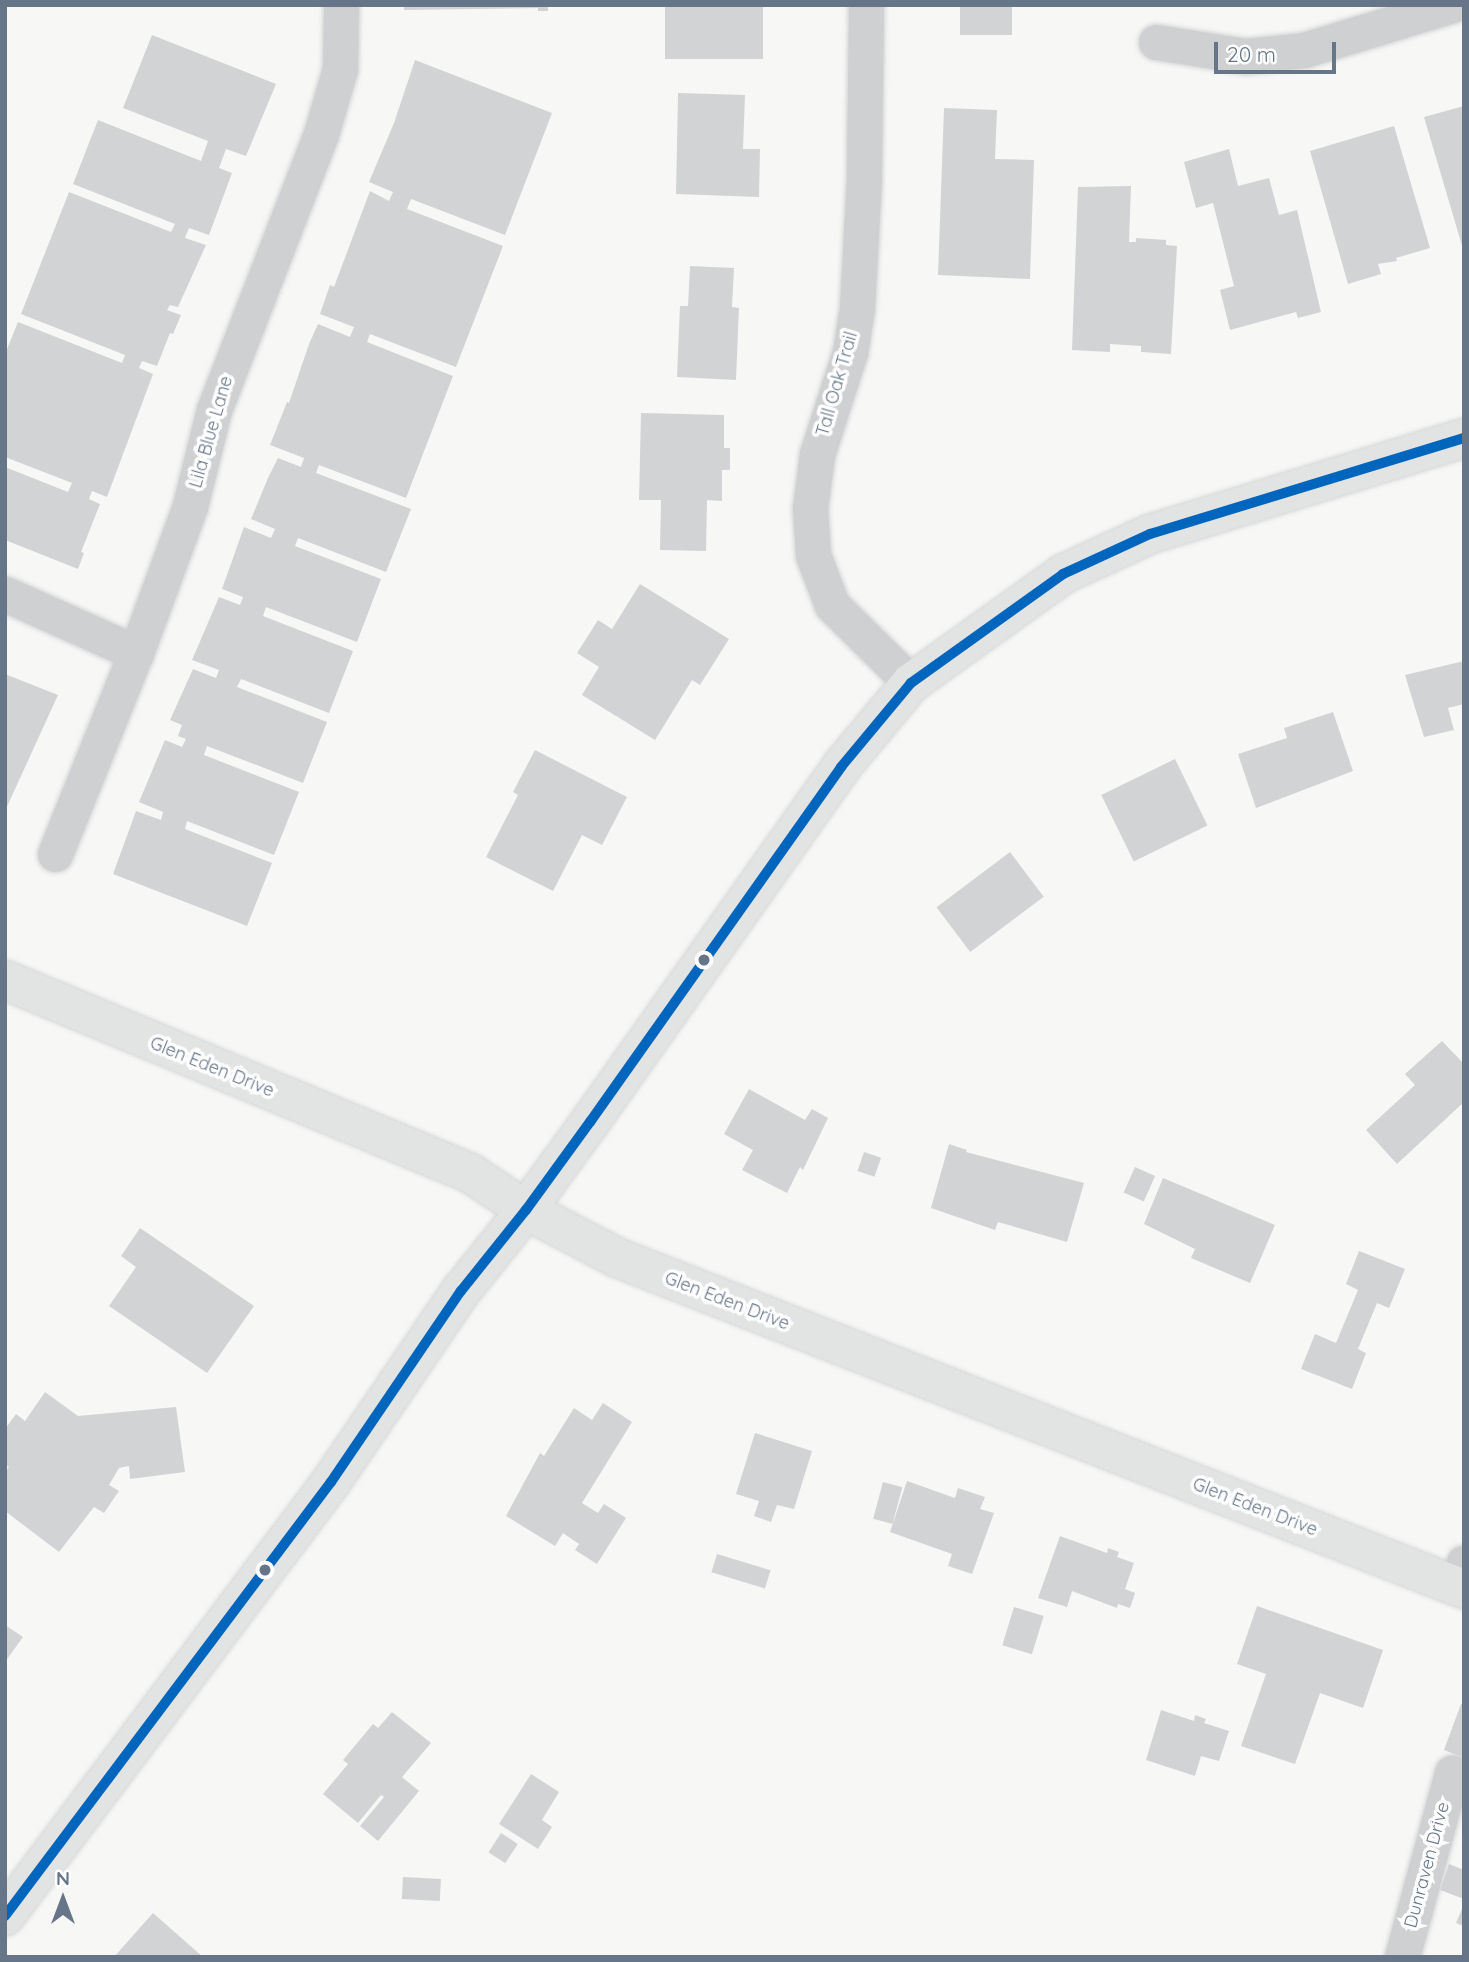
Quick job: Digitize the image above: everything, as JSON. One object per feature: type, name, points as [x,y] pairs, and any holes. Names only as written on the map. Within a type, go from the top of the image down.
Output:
[{"type":"main road","points":[[5,1916],[331,1482],[461,1291],[526,1210],[841,767],[911,683],[1063,574],[1150,534],[1464,438]]},
{"type":"main road","name":"Glen Eden Drive","points":[[5,980],[470,1173],[526,1210],[618,1258],[1461,1579]]},
{"type":"street","name":"Lila Blue Lane","points":[[55,854],[136,653],[190,506],[214,410],[321,134],[341,69],[341,5]]},
{"type":"street","name":"Tall Oak Trail","points":[[866,5],[864,178],[857,308],[850,352],[817,454],[810,509],[813,555],[832,605],[911,683]]},
{"type":"street","points":[[1156,42],[1245,56],[1304,50],[1452,5]]},
{"type":"street","points":[[5,594],[136,653]]},
{"type":"street","name":"Dunraven Drive","points":[[1402,1957],[1452,1773]]},
{"type":"building","points":[[404,5],[548,5],[548,11],[538,11],[538,8],[404,10]]},
{"type":"building","points":[[665,5],[763,5],[763,59],[665,59]]},
{"type":"building","points":[[960,5],[1012,5],[1012,35],[960,35]]},
{"type":"building","points":[[152,35],[276,84],[246,156],[226,149],[219,168],[232,173],[209,235],[189,228],[185,238],[206,245],[178,307],[170,305],[167,310],[181,315],[173,334],[170,333],[157,366],[142,361],[139,368],[153,374],[107,497],[92,491],[89,499],[100,504],[81,552],[84,553],[78,569],[5,540],[5,467],[68,492],[72,483],[5,457],[5,354],[18,322],[122,363],[125,355],[21,314],[69,192],[171,232],[175,224],[73,184],[98,120],[201,161],[208,141],[123,108]]},
{"type":"building","points":[[415,60],[552,113],[505,235],[411,199],[407,209],[503,246],[456,367],[370,334],[367,342],[453,376],[406,498],[319,465],[316,473],[411,509],[386,572],[298,538],[295,546],[381,579],[357,642],[266,607],[263,616],[353,651],[329,713],[241,679],[237,687],[327,722],[303,783],[207,746],[204,755],[299,792],[274,855],[187,821],[185,829],[272,863],[247,926],[113,874],[136,811],[161,820],[163,812],[139,802],[165,740],[182,747],[186,739],[178,736],[182,725],[170,720],[193,669],[216,678],[219,670],[192,660],[219,597],[240,605],[243,597],[222,589],[244,527],[271,538],[275,529],[251,519],[268,478],[278,458],[301,467],[304,458],[270,445],[287,402],[289,403],[309,344],[318,324],[350,337],[354,327],[320,314],[330,285],[334,287],[370,191],[389,201],[393,192],[369,182],[394,123]]},
{"type":"building","points":[[678,93],[745,95],[743,149],[760,149],[759,197],[676,194]]},
{"type":"building","points":[[1464,106],[1464,249],[1463,249],[1424,117]]},
{"type":"building","points":[[944,108],[997,110],[995,159],[1034,160],[1030,279],[938,275]]},
{"type":"building","points":[[1394,126],[1430,248],[1396,258],[1397,261],[1378,264],[1381,274],[1348,284],[1310,151]]},
{"type":"building","points":[[1229,149],[1238,186],[1269,178],[1279,215],[1297,210],[1321,312],[1298,318],[1296,312],[1230,330],[1220,290],[1234,286],[1213,203],[1196,208],[1184,162]]},
{"type":"building","points":[[1131,186],[1129,242],[1136,242],[1136,238],[1166,240],[1166,245],[1177,246],[1171,354],[1141,352],[1141,346],[1110,344],[1110,352],[1072,350],[1078,187]]},
{"type":"building","points":[[690,266],[734,268],[732,307],[739,308],[736,380],[677,377],[680,306],[688,306]]},
{"type":"building","points":[[641,413],[724,415],[724,448],[730,448],[730,470],[722,470],[722,501],[707,500],[706,551],[660,550],[661,500],[639,500]]},
{"type":"building","points":[[640,584],[729,639],[700,685],[692,680],[655,740],[582,695],[599,667],[577,653],[598,620],[612,629]]},
{"type":"building","points":[[1464,661],[1464,704],[1448,708],[1454,730],[1424,737],[1405,675]]},
{"type":"building","points":[[5,674],[58,695],[5,811]]},
{"type":"building","points":[[1333,712],[1353,771],[1256,808],[1238,754],[1287,738],[1284,728]]},
{"type":"building","points":[[535,750],[627,797],[602,845],[582,835],[553,891],[486,857],[518,795],[513,792]]},
{"type":"building","points":[[1175,759],[1207,826],[1134,861],[1101,795]]},
{"type":"building","points":[[1010,852],[1044,897],[970,952],[937,907]]},
{"type":"building","points":[[1442,1041],[1464,1064],[1464,1102],[1397,1164],[1366,1130],[1415,1085],[1405,1074]]},
{"type":"building","points":[[749,1089],[805,1120],[812,1109],[828,1118],[803,1170],[800,1167],[787,1193],[742,1170],[753,1150],[724,1134]]},
{"type":"building","points":[[949,1144],[967,1150],[966,1152],[1084,1183],[1067,1242],[998,1222],[995,1230],[931,1208]]},
{"type":"building","points":[[864,1152],[881,1158],[875,1177],[857,1171]]},
{"type":"building","points":[[1135,1167],[1155,1176],[1144,1202],[1124,1193]]},
{"type":"building","points":[[1163,1178],[1275,1225],[1250,1283],[1191,1258],[1195,1249],[1144,1224]]},
{"type":"building","points":[[140,1228],[254,1306],[207,1373],[109,1306],[136,1267],[121,1256]]},
{"type":"building","points":[[1359,1251],[1405,1269],[1389,1308],[1377,1303],[1358,1349],[1366,1353],[1352,1389],[1301,1369],[1315,1334],[1336,1343],[1358,1290],[1346,1284]]},
{"type":"building","points":[[45,1392],[78,1416],[176,1407],[185,1472],[130,1479],[129,1466],[119,1468],[109,1485],[119,1491],[104,1513],[94,1507],[59,1552],[5,1511],[5,1472],[9,1467],[5,1464],[5,1429],[16,1414],[25,1421]]},
{"type":"building","points":[[603,1403],[632,1422],[582,1503],[598,1513],[604,1504],[626,1518],[597,1564],[575,1550],[579,1544],[563,1533],[555,1546],[506,1516],[540,1453],[544,1456],[574,1408],[592,1420]]},
{"type":"building","points":[[755,1433],[812,1451],[794,1509],[777,1505],[771,1522],[754,1516],[759,1501],[736,1494]]},
{"type":"building","points":[[907,1481],[955,1498],[958,1488],[985,1497],[980,1509],[994,1513],[972,1574],[948,1566],[952,1554],[890,1532]]},
{"type":"building","points":[[883,1482],[902,1487],[892,1524],[873,1519]]},
{"type":"building","points":[[1060,1536],[1107,1553],[1108,1548],[1119,1552],[1117,1557],[1134,1563],[1125,1589],[1135,1593],[1130,1608],[1118,1604],[1117,1608],[1072,1591],[1067,1607],[1038,1598]]},
{"type":"building","points":[[717,1554],[771,1570],[765,1589],[711,1572]]},
{"type":"building","points":[[1257,1606],[1383,1650],[1363,1708],[1320,1693],[1295,1764],[1241,1746],[1266,1674],[1237,1664]]},
{"type":"building","points":[[1014,1607],[1044,1616],[1032,1654],[1002,1645]]},
{"type":"building","points":[[5,1625],[23,1637],[5,1662]]},
{"type":"building","points":[[1461,1704],[1464,1705],[1464,1758],[1444,1750]]},
{"type":"building","points":[[1161,1710],[1194,1721],[1195,1715],[1206,1719],[1204,1723],[1229,1731],[1219,1761],[1201,1756],[1195,1776],[1146,1760]]},
{"type":"building","points":[[392,1712],[431,1743],[402,1777],[419,1791],[378,1841],[360,1826],[384,1797],[381,1795],[358,1823],[323,1794],[348,1764],[343,1760],[373,1724],[378,1728]]},
{"type":"building","points":[[531,1774],[559,1792],[542,1820],[552,1827],[538,1849],[499,1824]]},
{"type":"building","points":[[501,1833],[518,1844],[505,1863],[488,1852]]},
{"type":"building","points":[[1449,1864],[1464,1870],[1464,1899],[1440,1890]]},
{"type":"building","points":[[403,1877],[441,1879],[440,1901],[402,1899]]},
{"type":"building","points":[[1464,1904],[1464,1926],[1456,1923]]},
{"type":"building","points":[[153,1913],[203,1957],[114,1957]]},
{"type":"transit line","points":[[5,1916],[331,1482],[461,1291],[526,1210],[590,1122],[841,767],[911,683],[1063,574],[1150,534],[1464,438]]}]
